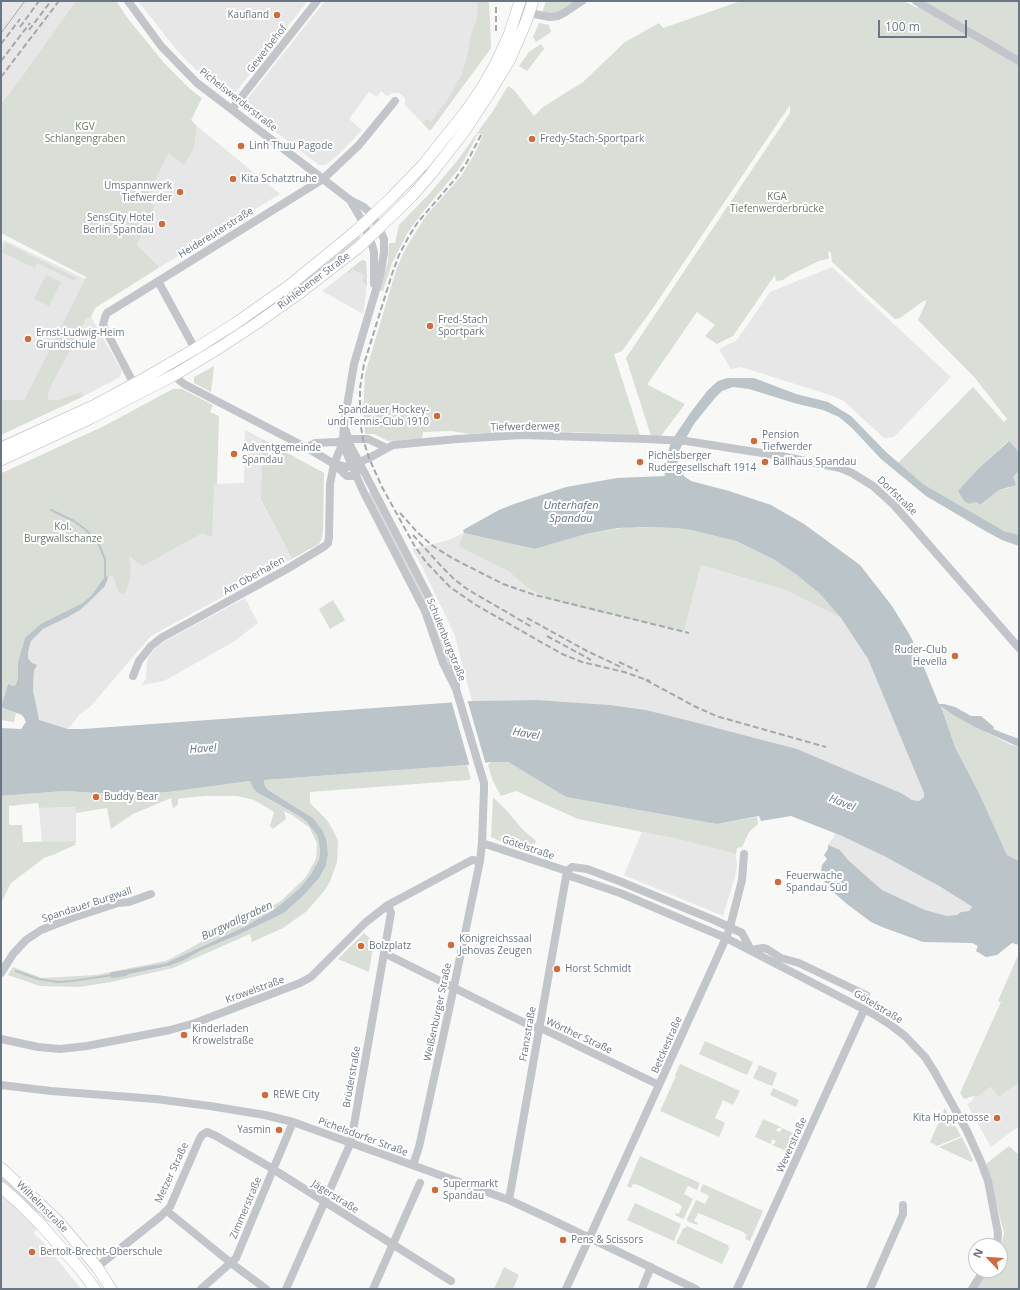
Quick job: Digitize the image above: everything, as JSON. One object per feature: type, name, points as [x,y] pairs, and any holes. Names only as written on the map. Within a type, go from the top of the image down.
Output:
[{"type":"main road","name":"Ruhlebener Straße","points":[[1,460],[91,418],[136,389],[236,323],[284,289],[364,224],[423,165],[474,100],[490,74],[504,45],[520,1]]},
{"type":"main road","name":"Ruhlebener Straße","points":[[1,448],[136,389],[176,374],[220,348],[279,308],[332,269],[369,238],[412,196],[466,129],[509,61],[516,47],[533,1]]},
{"type":"main road","name":"Wilhelmstraße","points":[[1,1168],[58,1221],[97,1267],[111,1289]]},
{"type":"main road","name":"Wilhelmstraße","points":[[1,1188],[17,1201],[46,1231],[86,1276],[95,1289]]},
{"type":"main road","points":[[46,1231],[58,1221]]},
{"type":"main road","points":[[86,1276],[97,1267]]},
{"type":"street","name":"Pichelswerderstraße","points":[[128,1],[161,46],[197,82],[350,200],[364,207],[373,216],[379,228]]},
{"type":"street","name":"Gewerbehof","points":[[232,109],[317,1]]},
{"type":"street","points":[[520,1],[529,13],[549,18],[558,16],[581,1]]},
{"type":"street","points":[[916,1],[1019,61]]},
{"type":"street","name":"Heidereuterstraße","points":[[136,389],[103,325],[103,320],[107,313],[323,179],[359,145],[395,101]]},
{"type":"street","name":"Pichelswerderstraße","points":[[350,200],[364,224]]},
{"type":"street","name":"Schulenburgstraße","points":[[364,224],[374,252],[374,293]]},
{"type":"street","name":"Schulenburgstraße","points":[[379,228],[384,239],[384,253],[380,276],[354,364],[344,424],[346,440],[355,464],[430,601],[452,659],[456,674],[456,689]]},
{"type":"street","points":[[158,281],[195,349]]},
{"type":"street","name":"Tiefwerderweg","points":[[176,374],[179,380],[184,384],[309,449],[334,464],[347,476],[356,475]]},
{"type":"street","name":"Tiefwerderweg","points":[[334,464],[346,467],[393,445],[457,439],[522,435],[664,439],[686,442]]},
{"type":"street","points":[[309,449],[311,445],[315,443],[368,439],[386,448]]},
{"type":"street","points":[[334,464],[346,440]]},
{"type":"street","name":"Dorfstraße","points":[[686,442],[781,456],[840,468],[863,479],[873,486],[901,512],[1019,648]]},
{"type":"street","name":"Am Oberhafen","points":[[134,676],[139,661],[150,646],[161,638],[287,570],[328,543],[330,484],[334,464]]},
{"type":"street","points":[[355,464],[356,475]]},
{"type":"street","name":"Schulenburgstraße","points":[[356,475],[419,600],[446,670],[456,689]]},
{"type":"street","points":[[456,689],[484,789],[480,861]]},
{"type":"street","name":"Götelstraße","points":[[482,843],[567,871],[570,876],[574,878],[620,893],[726,938],[892,1026],[905,1036],[925,1057],[967,1131],[988,1182],[998,1233],[998,1238]]},
{"type":"street","name":"Betckestraße","points":[[566,1289],[726,938],[742,880],[744,854]]},
{"type":"street","name":"Krowelstraße","points":[[1,1039],[38,1047],[60,1049],[102,1043],[170,1030],[195,1023],[300,984],[311,977],[366,922],[388,905],[472,860],[480,861]]},
{"type":"street","name":"Weißenburger Straße","points":[[413,1166],[419,1146],[454,987],[480,861]]},
{"type":"street","name":"Götelstraße","points":[[567,871],[572,867],[587,869],[730,927],[742,933],[751,950]]},
{"type":"street","name":"Franzstraße","points":[[508,1200],[567,871]]},
{"type":"street","name":"Spandauer Burgwall","points":[[1,973],[11,956],[18,948],[26,940],[41,930],[78,916],[118,903],[129,902],[151,894]]},
{"type":"street","name":"Brüderstraße","points":[[286,1289],[351,1142],[391,913],[388,905]]},
{"type":"street","points":[[751,950],[762,948],[767,949],[781,958],[799,963],[866,995]]},
{"type":"street","name":"Wörther Straße","points":[[384,953],[531,1026],[545,1030],[659,1085]]},
{"type":"street","name":"Weverstraße","points":[[737,1289],[864,1010]]},
{"type":"street","name":"Pichelsdorfer Straße","points":[[1,1085],[163,1100],[234,1110],[293,1122],[508,1200],[696,1289]]},
{"type":"street","name":"Zimmerstraße","points":[[200,1289],[236,1258],[293,1122]]},
{"type":"street","name":"Jägerstraße","points":[[207,1132],[273,1169],[451,1281]]},
{"type":"street","name":"Metzer Straße","points":[[97,1267],[167,1211],[199,1140],[202,1135],[207,1132]]},
{"type":"street","points":[[374,1289],[420,1183]]},
{"type":"street","points":[[870,1289],[903,1214],[903,1205]]},
{"type":"street","points":[[167,1211],[231,1263],[266,1289]]},
{"type":"street","points":[[642,1289],[651,1267]]},
{"type":"street","points":[[972,1289],[979,1278]]},
{"type":"shaded area","points":[[1,1],[76,1],[1,104]]},
{"type":"shaded area","points":[[138,1],[308,1],[234,94],[228,95],[187,61]]},
{"type":"shaded area","points":[[325,1],[487,1],[489,3],[491,48],[430,131],[405,105],[405,98],[399,93],[393,93],[387,96],[381,91],[377,97],[369,92],[349,119],[362,130],[326,165],[319,165],[245,108],[245,102]]},
{"type":"shaded area","points":[[197,126],[280,194],[160,267],[137,245],[155,207],[146,199],[169,153],[184,164],[194,149]]},
{"type":"shaded area","name":"Ernst-Ludwig-Heim Grundschule","points":[[4,240],[85,279],[24,400],[1,400],[1,245]]},
{"type":"shaded area","points":[[362,260],[366,261],[367,276],[363,314],[322,291]]},
{"type":"shaded area","points":[[832,267],[951,377],[894,437],[884,438],[844,401],[830,395],[741,367],[731,369],[719,349],[737,340],[770,292]]},
{"type":"shaded area","points":[[91,317],[122,371],[120,377],[84,396],[81,392],[57,400],[48,400],[49,390],[76,337],[86,319]]},
{"type":"shaded area","points":[[245,430],[262,439],[261,501],[292,559],[151,636],[90,707],[80,714],[68,729],[38,720],[33,691],[34,670],[32,663],[28,658],[31,641],[43,629],[80,610],[105,586],[109,575],[113,577],[125,594],[130,580],[131,567],[129,555],[143,566],[203,533],[214,484],[244,483]]},
{"type":"shaded area","points":[[464,533],[460,546],[508,571],[529,589],[554,601],[588,610],[684,631],[701,565],[785,590],[841,618],[868,659],[923,789],[924,797],[919,801],[912,800],[901,793],[797,749],[646,710],[610,705],[537,700],[472,701],[455,636],[422,566],[412,549],[446,541]]},
{"type":"shaded area","points":[[245,598],[258,623],[233,642],[164,681],[141,685],[146,679],[147,661],[149,656],[158,645]]},
{"type":"shaded area","points":[[76,807],[76,841],[42,842],[39,808]]},
{"type":"shaded area","points":[[642,832],[682,840],[736,854],[737,865],[735,877],[723,916],[624,875]]},
{"type":"shaded area","points":[[836,833],[915,872],[972,907],[969,911],[961,912],[957,915],[947,916],[925,910],[882,890],[848,860],[840,850],[828,845]]},
{"type":"shaded area","name":"Kita Hoppetosse","points":[[1019,1082],[1019,1126],[991,1147],[967,1104],[972,1101],[974,1096],[977,1097],[991,1087],[999,1097]]},
{"type":"shaded area","name":"Bertolt-Brecht-Oberschule","points":[[1,1193],[38,1228],[33,1233],[43,1242],[81,1289],[1,1289]]},
{"type":"green space","name":"KGV Schlangengraben","points":[[76,1],[116,1],[129,20],[165,64],[190,89],[202,98],[191,120],[197,126],[194,149],[184,165],[169,153],[146,199],[155,206],[137,245],[160,267],[95,308],[91,317],[86,319],[49,390],[48,400],[57,400],[81,392],[84,396],[1,435],[1,400],[24,400],[86,277],[1,233],[1,104]]},
{"type":"green space","points":[[477,1],[487,1],[489,3],[491,48],[430,131],[423,123],[426,119],[431,122],[450,96],[462,74],[471,34],[477,20]]},
{"type":"green space","points":[[546,1],[573,1],[573,3],[559,13],[542,13]]},
{"type":"green space","name":"KGA Tiefenwerderbrücke","points":[[741,1],[904,1],[917,8],[921,1],[1019,1],[1019,452],[1008,441],[979,468],[959,491],[964,501],[969,504],[976,502],[980,505],[999,490],[1009,488],[1013,477],[1019,471],[1019,535],[1004,531],[923,484],[898,463],[973,387],[1004,422],[1007,419],[975,378],[918,320],[927,300],[900,318],[895,319],[832,262],[831,253],[828,251],[828,259],[819,261],[783,280],[776,281],[775,275],[733,336],[717,344],[705,336],[715,325],[697,312],[648,383],[648,385],[685,404],[661,436],[651,436],[626,358],[790,113],[790,105],[653,308],[622,351],[614,354],[640,435],[523,431],[470,434],[452,431],[423,432],[422,439],[388,441],[374,434],[365,434],[363,410],[365,374],[398,265],[406,248],[426,216],[461,176],[474,155],[483,135],[478,133],[458,170],[408,232],[392,263],[383,291],[379,291],[388,261],[389,243],[395,243],[399,225],[430,193],[457,161],[493,111],[508,86],[514,90],[534,116],[543,107],[583,82],[625,42],[659,23],[663,28]]},
{"type":"green space","points":[[539,23],[549,25],[551,32],[536,42],[533,37]]},
{"type":"green space","points":[[541,44],[544,49],[527,71],[519,66],[529,52]]},
{"type":"green space","points":[[358,234],[360,238],[300,289],[164,377],[162,372]]},
{"type":"green space","points":[[6,243],[76,278],[75,281],[37,263],[35,268],[1,252]]},
{"type":"green space","points":[[362,260],[366,261],[367,286],[362,280],[365,275],[352,269],[350,273],[347,272]]},
{"type":"green space","points":[[46,275],[61,282],[49,306],[34,299]]},
{"type":"green space","points":[[214,366],[211,392],[194,383],[194,377]]},
{"type":"green space","name":"Kol. Burgwallschanze","points":[[173,389],[182,389],[213,405],[210,412],[219,416],[217,484],[214,484],[212,537],[203,533],[143,566],[129,556],[131,567],[130,580],[125,595],[119,592],[113,577],[109,575],[103,579],[91,596],[81,604],[25,638],[18,662],[18,678],[16,684],[14,686],[8,684],[1,706],[2,473],[104,426]]},
{"type":"green space","points":[[262,439],[324,473],[322,538],[319,544],[292,559],[261,500]]},
{"type":"green space","points":[[371,492],[427,601],[449,659],[452,675],[368,493]]},
{"type":"green space","points":[[628,527],[675,528],[691,530],[736,541],[773,559],[797,575],[820,594],[841,618],[785,590],[701,565],[684,631],[554,601],[529,589],[508,571],[459,546],[464,533],[535,549],[586,534]]},
{"type":"green space","points":[[333,600],[345,620],[330,629],[319,609]]},
{"type":"green space","points":[[941,705],[953,715],[1009,744],[1019,747],[1019,861],[1007,855],[980,795],[955,747]]},
{"type":"green space","points":[[1,706],[16,713],[14,722],[1,720]]},
{"type":"green space","points":[[491,762],[508,762],[566,797],[717,824],[757,817],[758,824],[749,832],[742,847],[737,848],[736,854],[682,840],[578,819],[516,791],[501,796],[493,781],[488,765]]},
{"type":"green space","points":[[467,765],[471,779],[468,780],[310,792],[310,803],[327,820],[338,841],[337,862],[330,882],[324,891],[307,911],[283,928],[252,942],[250,934],[173,968],[111,982],[79,987],[40,986],[8,975],[13,967],[42,978],[96,975],[165,961],[255,916],[281,901],[306,877],[316,859],[317,843],[309,827],[292,815],[284,811],[286,819],[273,829],[270,826],[274,812],[254,800],[237,796],[205,796],[178,799],[178,804],[173,809],[171,798],[133,814],[111,829],[107,808],[76,813],[75,807],[39,808],[38,803],[9,806],[9,825],[22,825],[23,842],[76,841],[75,845],[44,858],[11,883],[1,903],[1,796],[64,791],[116,794],[168,792],[250,781],[253,788],[266,798],[299,816],[313,828],[317,835],[320,851],[319,860],[316,867],[300,888],[275,909],[244,927],[166,963],[114,973],[120,976],[166,967],[177,963],[284,913],[303,896],[320,877],[328,854],[327,842],[323,831],[313,818],[268,790],[265,786],[264,780]]},
{"type":"green space","points":[[494,798],[523,830],[536,841],[531,851],[491,837]]},
{"type":"green space","points":[[364,933],[374,942],[369,972],[338,959]]},
{"type":"green space","points":[[1019,953],[1019,1082],[999,1097],[991,1087],[977,1097],[974,1096],[964,1099],[960,1093],[1001,1002],[998,1001]]},
{"type":"green space","points":[[705,1041],[753,1062],[747,1075],[699,1054]]},
{"type":"green space","points":[[680,1064],[740,1091],[733,1105],[723,1100],[715,1118],[725,1123],[719,1137],[660,1111]]},
{"type":"green space","points":[[759,1065],[777,1073],[772,1086],[753,1078]]},
{"type":"green space","points":[[773,1088],[799,1100],[796,1107],[770,1095]]},
{"type":"green space","points":[[945,1108],[961,1136],[937,1146],[930,1142]]},
{"type":"green space","points":[[763,1119],[781,1127],[776,1130],[777,1131],[780,1132],[782,1128],[797,1135],[789,1152],[772,1145],[776,1141],[772,1139],[771,1144],[755,1137]]},
{"type":"green space","points":[[962,1137],[973,1160],[971,1162],[939,1147]]},
{"type":"green space","points":[[1009,1146],[1019,1155],[1019,1289],[976,1289],[983,1278],[1008,1278],[1008,1238],[1003,1238],[1004,1233],[986,1164]]},
{"type":"green space","points":[[640,1156],[700,1183],[697,1190],[688,1186],[684,1194],[693,1199],[683,1219],[675,1215],[676,1213],[679,1214],[682,1206],[679,1204],[638,1185],[633,1184],[631,1188],[627,1186]]},
{"type":"green space","points":[[1,1175],[51,1221],[46,1221],[40,1214],[31,1209],[1,1182]]},
{"type":"green space","points":[[703,1184],[763,1211],[750,1241],[745,1239],[747,1235],[743,1232],[698,1213],[694,1221],[698,1223],[697,1225],[687,1221],[696,1200],[705,1204],[709,1196],[700,1191]]},
{"type":"green space","points":[[635,1203],[681,1224],[674,1241],[627,1220]]},
{"type":"green space","points":[[687,1226],[728,1245],[729,1249],[722,1264],[676,1243],[683,1229]]},
{"type":"green space","points":[[504,1267],[519,1275],[513,1289],[494,1289]]},
{"type":"water","points":[[727,378],[754,378],[796,394],[828,402],[851,416],[886,452],[923,484],[1004,531],[1019,535],[1019,546],[1002,540],[926,496],[881,459],[852,428],[839,417],[823,410],[749,389],[733,387],[722,391],[694,424],[681,447],[677,459],[680,471],[691,481],[729,491],[771,505],[804,524],[860,565],[892,606],[908,632],[939,704],[955,707],[971,716],[981,716],[994,727],[993,729],[1019,739],[1019,747],[977,728],[953,715],[941,706],[955,747],[980,795],[1007,855],[1019,861],[1019,945],[1012,943],[997,955],[986,957],[976,951],[978,946],[972,943],[923,942],[871,922],[826,886],[821,871],[822,865],[827,859],[824,855],[828,849],[828,845],[840,850],[848,860],[882,890],[925,910],[947,916],[957,915],[961,912],[969,911],[972,907],[939,886],[886,857],[842,836],[791,816],[761,821],[759,816],[717,824],[566,797],[508,762],[491,762],[264,780],[265,786],[268,790],[313,818],[323,831],[327,842],[328,854],[326,865],[320,877],[303,896],[284,913],[202,950],[182,961],[169,966],[120,976],[114,972],[166,963],[244,927],[275,909],[300,888],[311,874],[319,860],[320,851],[317,835],[307,822],[258,793],[253,788],[250,781],[168,792],[116,794],[64,791],[1,796],[1,728],[21,729],[26,722],[22,715],[1,707],[8,684],[14,686],[16,684],[18,678],[18,662],[25,638],[41,624],[81,604],[91,596],[103,579],[109,575],[105,586],[80,610],[43,629],[31,641],[28,658],[32,663],[37,665],[34,670],[33,691],[39,720],[68,729],[83,729],[472,701],[537,700],[610,705],[646,710],[797,749],[901,793],[912,800],[919,801],[924,797],[924,793],[868,659],[841,618],[820,594],[797,575],[773,559],[736,541],[691,530],[675,528],[618,528],[586,534],[535,549],[464,533],[463,530],[499,510],[566,487],[617,478],[665,476],[664,470],[670,445],[676,434],[708,390],[718,381]]},
{"type":"water","points":[[1009,441],[1019,452],[1019,471],[1013,477],[1016,485],[999,490],[980,505],[976,502],[969,504],[964,501],[958,491],[979,468]]},
{"type":"pier","points":[[467,699],[486,765],[470,767],[451,700]]},
{"type":"waterway","points":[[51,510],[74,521],[86,530],[99,545],[105,559],[105,578]]},
{"type":"waterway","points":[[16,971],[38,979],[58,982],[113,975]]},
{"type":"waterway","name":"Burgwallgraben","points":[[113,975],[125,973]]},
{"type":"tram line","points":[[1,33],[25,1]]},
{"type":"railway","points":[[20,27],[39,1]]},
{"type":"railway","points":[[29,30],[51,1]]},
{"type":"railway","points":[[1,77],[59,1]]},
{"type":"railway","points":[[496,5],[496,31]]},
{"type":"railway","points":[[1,44],[20,19]]},
{"type":"railway","points":[[1,61],[30,23]]},
{"type":"railway","points":[[481,135],[467,162],[456,178],[418,222],[399,255],[364,364],[360,388],[360,421],[363,439],[369,458],[382,487],[414,545],[426,562],[450,587],[476,605],[562,654],[582,662],[624,672],[650,681]]},
{"type":"railway","points":[[400,513],[418,533],[433,546],[452,558],[503,584],[535,595],[689,633]]},
{"type":"railway","points":[[413,535],[454,579],[467,589],[532,627]]},
{"type":"railway","points":[[527,618],[587,651],[623,668]]},
{"type":"railway","points":[[547,636],[591,660]]},
{"type":"railway","points":[[619,662],[638,671]]},
{"type":"railway","points":[[646,680],[716,716],[826,747]]},
{"type":"place","name":"Kaufland","points":[[277,15]]},
{"type":"place","name":"Fredy-Stach-Sportpark","points":[[532,139]]},
{"type":"place","name":"Linh Thuu Pagode","points":[[241,146]]},
{"type":"place","name":"Kita Schatztruhe","points":[[233,179]]},
{"type":"place","name":"Umspannwerk Tiefwerder","points":[[180,192]]},
{"type":"place","name":"SensCity Hotel Berlin Spandau","points":[[162,224]]},
{"type":"place","name":"Fred-Stach Sportpark","points":[[430,326]]},
{"type":"place","name":"Ernst-Ludwig-Heim Grundschule","points":[[28,339]]},
{"type":"place","name":"Spandauer Hockey- und Tennis-Club 1910","points":[[437,416]]},
{"type":"place","name":"Pension Tiefwerder","points":[[754,441]]},
{"type":"place","name":"Adventgemeinde Spandau","points":[[234,454]]},
{"type":"place","name":"Pichelsberger Rudergesellschaft 1914","points":[[640,462]]},
{"type":"place","name":"Ballhaus Spandau","points":[[765,462]]},
{"type":"place","name":"Ruder-Club Hevella","points":[[955,656]]},
{"type":"place","name":"Buddy Bear","points":[[96,797]]},
{"type":"place","name":"Feuerwache Spandau Süd","points":[[778,882]]},
{"type":"place","name":"Königreichssaal Jehovas Zeugen","points":[[451,945]]},
{"type":"place","name":"Bolzplatz","points":[[361,946]]},
{"type":"place","name":"Horst Schmidt","points":[[557,969]]},
{"type":"place","name":"Kinderladen Krowelstraße","points":[[184,1035]]},
{"type":"place","name":"REWE City","points":[[265,1095]]},
{"type":"place","name":"Kita Hoppetosse","points":[[997,1118]]},
{"type":"place","name":"Yasmin","points":[[279,1130]]},
{"type":"place","name":"Supermarkt Spandau","points":[[435,1190]]},
{"type":"place","name":"Pens & Scissors","points":[[563,1240]]},
{"type":"place","name":"Bertolt-Brecht-Oberschule","points":[[32,1252]]},
{"type":"water label","name":"Unterhafen Spandau","points":[[571,512]]},
{"type":"water label","name":"Havel","points":[[526,734]]},
{"type":"water label","name":"Havel","points":[[203,749]]},
{"type":"water label","name":"Havel","points":[[842,803]]}]
